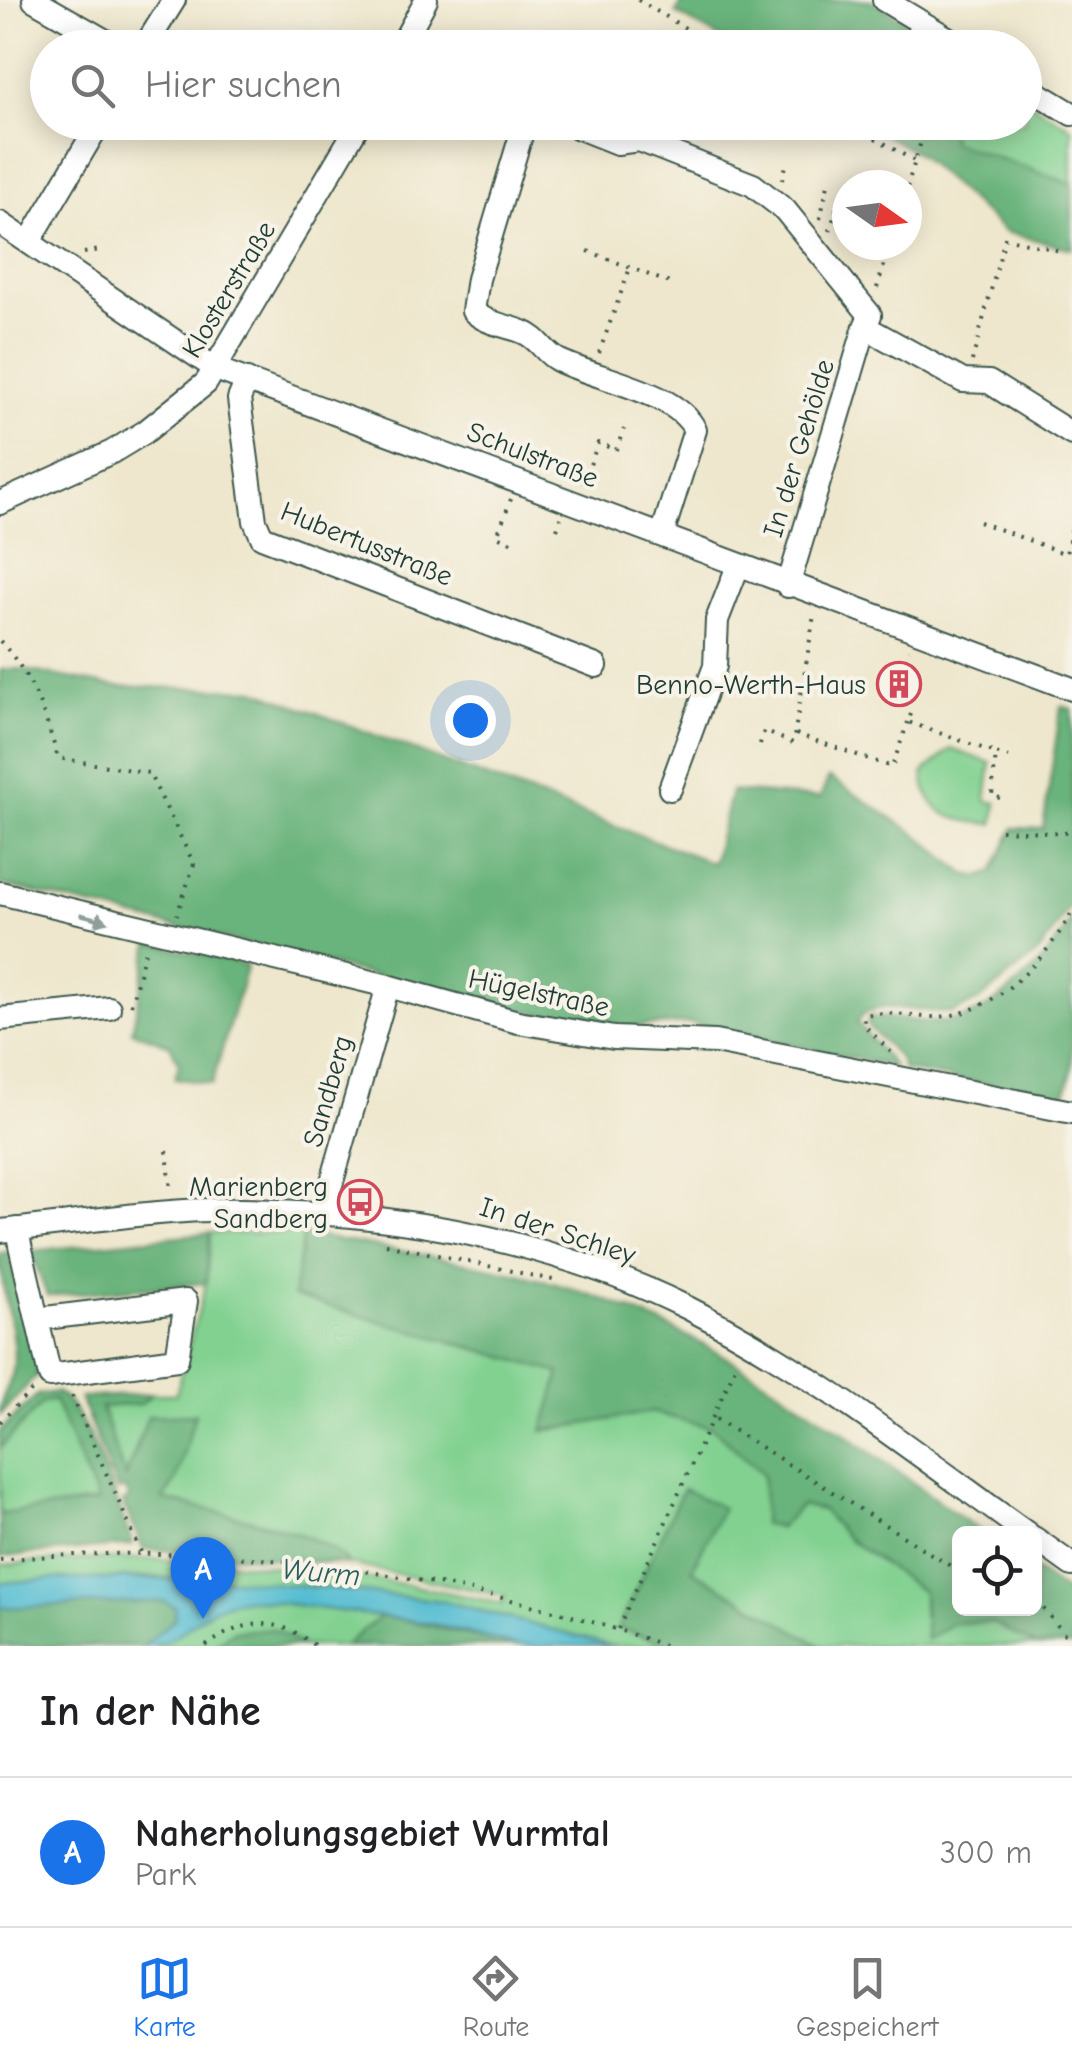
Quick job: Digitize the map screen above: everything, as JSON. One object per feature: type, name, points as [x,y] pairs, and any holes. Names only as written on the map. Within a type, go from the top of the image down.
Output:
[{"type":"street","points":[[34,0],[86,30]]},
{"type":"street","points":[[155,30],[174,0]]},
{"type":"street","points":[[410,30],[426,0]]},
{"type":"street","points":[[884,0],[934,30]]},
{"type":"street","points":[[1042,96],[1072,114]]},
{"type":"street","points":[[29,242],[89,140]]},
{"type":"street","name":"Klosterstraße","points":[[0,503],[112,452],[145,432],[216,369],[350,140]]},
{"type":"street","points":[[520,140],[478,279],[473,311],[480,318],[539,339],[554,358],[673,406],[694,430],[662,534]]},
{"type":"street","points":[[609,140],[639,140],[753,185],[785,210],[868,321],[963,381],[989,382],[1072,434]]},
{"type":"street","name":"Schulstraße","points":[[0,223],[216,369],[1072,690]]},
{"type":"street","name":"In der Gehölde","points":[[788,586],[868,321]]},
{"type":"street","name":"Hubertusstraße","points":[[247,380],[238,399],[255,521],[262,537],[596,666]]},
{"type":"street","points":[[670,789],[715,666],[717,620],[738,566]]},
{"type":"street","points":[[681,762],[704,772]]},
{"type":"street","name":"Hügelstraße","points":[[0,893],[388,986],[505,1019],[592,1036],[688,1038],[1072,1112]]},
{"type":"street","name":"Sandberg","points":[[324,1213],[388,986]]},
{"type":"street","points":[[0,1019],[120,1008]]},
{"type":"street","name":"In der Schley","points":[[8,1230],[174,1212],[324,1213],[444,1228],[496,1240],[614,1276],[684,1306],[827,1390],[1017,1526]]},
{"type":"street","points":[[8,1230],[37,1319],[50,1376],[178,1359],[186,1301],[37,1319]]},
{"type":"street","points":[[1042,1544],[1072,1565]]},
{"type":"path","points":[[638,0],[689,30]]},
{"type":"path","points":[[879,140],[916,162]]},
{"type":"path","points":[[913,170],[922,140]]},
{"type":"path","points":[[808,240],[817,231],[829,180]]},
{"type":"path","points":[[973,368],[1005,238],[1065,252]]},
{"type":"path","points":[[588,252],[672,284]]},
{"type":"path","points":[[868,321],[886,260]]},
{"type":"path","points":[[592,373],[630,268]]},
{"type":"path","points":[[576,502],[598,444],[616,450],[624,429]]},
{"type":"path","points":[[513,543],[497,536],[518,480]]},
{"type":"path","points":[[979,522],[1069,556],[1072,526]]},
{"type":"path","points":[[760,744],[764,731],[793,743],[810,637]]},
{"type":"path","points":[[0,641],[19,661],[44,708],[58,758],[150,773],[194,864],[120,1008]]},
{"type":"path","points":[[796,734],[892,767],[911,714]]},
{"type":"path","points":[[908,722],[1009,757]]},
{"type":"path","points":[[996,753],[992,796],[1000,798]]},
{"type":"path","points":[[1001,830],[1072,833]]},
{"type":"path","points":[[896,1078],[897,1061],[863,1024],[865,1015],[880,1012],[933,1018],[963,1014],[986,1005],[1041,955],[1072,912]]},
{"type":"path","points":[[167,1152],[174,1212]]},
{"type":"path","points":[[371,1241],[560,1282]]},
{"type":"path","points":[[618,1629],[716,1419],[740,1357]]},
{"type":"path","points":[[81,1415],[141,1552]]},
{"type":"path","points":[[716,1419],[952,1567]]},
{"type":"path","points":[[0,1560],[141,1552],[266,1560],[418,1579],[618,1629],[666,1646]]},
{"type":"path","points":[[1042,1608],[1072,1643]]},
{"type":"path","points":[[206,1646],[230,1628],[270,1624],[298,1631],[315,1646]]},
{"type":"green space","points":[[684,0],[870,0],[920,30],[706,30],[676,13]]},
{"type":"green space","points":[[1042,110],[1072,128],[1072,184],[952,142],[1042,140]]},
{"type":"green space","points":[[894,140],[952,140],[1072,184],[1072,249],[1005,232],[917,153]]},
{"type":"green space","points":[[20,669],[113,686],[256,690],[713,863],[731,791],[820,798],[829,777],[919,836],[965,874],[981,877],[993,872],[1014,828],[1043,829],[1061,706],[1072,709],[1072,903],[1039,952],[979,1001],[951,1013],[885,1007],[865,1012],[857,1022],[894,1067],[689,1023],[613,1028],[477,1001],[0,884],[0,670]]},
{"type":"green space","points":[[951,749],[991,763],[986,801],[997,803],[994,824],[945,814],[930,799],[923,773]]},
{"type":"green space","points":[[1072,917],[1072,1069],[1064,1098],[903,1070],[900,1059],[867,1025],[869,1017],[940,1022],[979,1011],[1033,969]]},
{"type":"green space","points":[[150,943],[247,965],[212,1084],[175,1078],[179,1064],[170,1045],[132,1031]]},
{"type":"green space","points":[[210,1233],[303,1233],[294,1296],[560,1373],[544,1431],[651,1412],[713,1428],[763,1474],[779,1528],[801,1505],[822,1510],[848,1539],[923,1592],[923,1616],[953,1623],[991,1622],[1036,1646],[821,1646],[692,1570],[619,1628],[674,1646],[612,1646],[444,1601],[310,1586],[151,1577],[0,1583],[0,1565],[63,1560],[190,1560],[316,1571],[503,1604],[505,1596],[348,1564],[336,1552],[291,1531],[162,1499],[176,1480],[194,1414],[125,1479],[101,1406],[141,1404],[151,1394],[176,1394],[206,1283]]},
{"type":"green space","points":[[210,1233],[206,1283],[47,1296],[31,1251]]},
{"type":"green space","points":[[303,1233],[486,1267],[594,1296],[647,1317],[748,1370],[973,1526],[952,1526],[952,1616],[1042,1616],[1042,1575],[1072,1596],[1072,1646],[1036,1646],[991,1622],[953,1623],[926,1640],[923,1592],[848,1539],[822,1510],[801,1505],[779,1528],[763,1524],[763,1474],[713,1428],[651,1412],[543,1431],[560,1373],[293,1296]]},
{"type":"green space","points":[[8,1252],[38,1364],[36,1376],[0,1415],[14,1363],[0,1253]]},
{"type":"green space","points":[[56,1392],[68,1401],[90,1438],[133,1545],[0,1557],[0,1514],[98,1502],[54,1400],[42,1403],[0,1448],[0,1431],[37,1395]]},
{"type":"green space","points":[[151,1394],[141,1404],[101,1407],[125,1478],[148,1416],[195,1414],[176,1480],[163,1499],[291,1531],[336,1552],[348,1564],[143,1549],[123,1502],[129,1499],[126,1489],[118,1491],[80,1398]]},
{"type":"green space","points":[[54,1400],[98,1502],[0,1514],[0,1448],[42,1403]]},
{"type":"green space","points":[[683,1489],[722,1508],[692,1570],[821,1646],[674,1646],[618,1628]]},
{"type":"green space","points":[[252,1599],[429,1623],[518,1646],[0,1646],[0,1608]]},
{"type":"green space","points":[[164,1601],[176,1608],[175,1619],[143,1646],[0,1646],[0,1608]]},
{"type":"green space","points":[[382,1615],[518,1646],[344,1646]]},
{"type":"green space","points":[[274,1629],[305,1646],[214,1646],[233,1631]]},
{"type":"water","points":[[51,1579],[235,1579],[444,1601],[612,1646],[518,1646],[429,1623],[252,1599],[218,1607],[171,1639],[143,1646],[175,1619],[175,1607],[164,1601],[0,1608],[0,1583]]},
{"type":"place","name":"Benno-Werth-Haus","points":[[899,684]]},
{"type":"place","name":"Marienberg Sandberg","points":[[360,1202]]},
{"type":"place","name":"Naherholungsgebiet Wurmtal","points":[[203,1619]]},
{"type":"water label","name":"Wurm","points":[[321,1572]]}]
